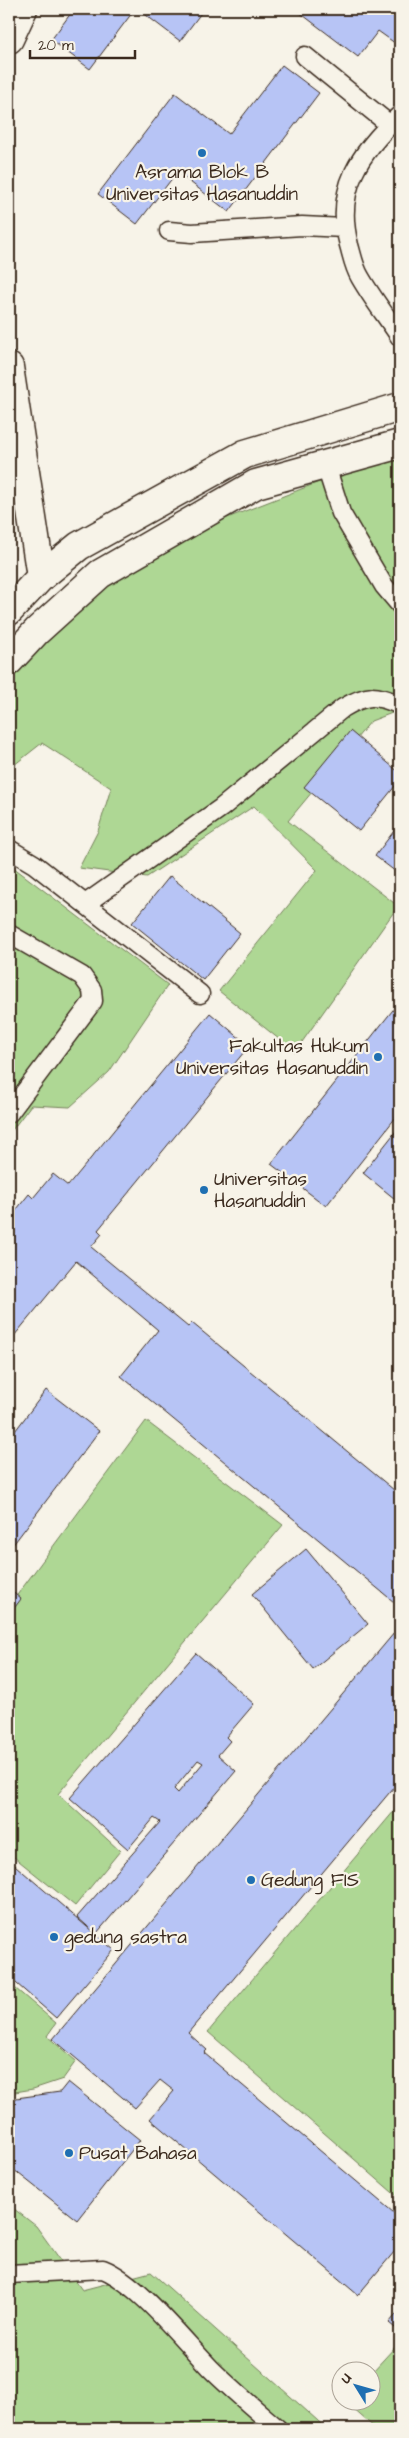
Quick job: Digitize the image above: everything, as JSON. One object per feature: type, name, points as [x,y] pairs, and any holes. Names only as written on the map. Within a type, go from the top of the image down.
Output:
[{"type":"street","points":[[9,39],[23,9]]},
{"type":"street","points":[[9,367],[41,577]]},
{"type":"street","points":[[9,611],[41,577],[78,546],[245,454],[400,408]]},
{"type":"street","points":[[9,661],[37,630],[100,574],[256,484],[325,463],[400,444]]},
{"type":"lane","points":[[305,56],[395,120],[370,146],[347,185],[344,197],[344,228],[359,275],[400,337]]},
{"type":"lane","points":[[169,231],[192,233],[302,226],[344,228]]},
{"type":"lane","points":[[325,463],[341,513],[384,586],[400,605]]},
{"type":"lane","points":[[85,904],[220,808],[343,708],[363,697],[372,696],[400,705]]},
{"type":"lane","points":[[9,848],[34,864],[200,994]]},
{"type":"lane","points":[[9,934],[82,976],[92,990],[93,1001],[9,1113]]},
{"type":"lane","points":[[9,2274],[103,2269],[113,2273],[158,2313],[211,2369],[278,2429]]},
{"type":"green space","points":[[400,453],[400,710],[371,721],[288,821],[398,906],[295,1052],[219,991],[317,870],[254,806],[147,877],[79,868],[98,831],[111,788],[42,743],[9,769],[9,681],[50,636],[109,584],[217,522],[383,457]]},
{"type":"green space","points":[[9,864],[168,985],[109,1072],[70,1107],[31,1105],[9,1134]]},
{"type":"green space","points":[[146,1421],[283,1525],[58,1794],[120,1851],[75,1906],[9,1853],[9,1606]]},
{"type":"green space","points":[[400,1804],[400,2199],[208,2032]]},
{"type":"green space","points":[[9,1983],[56,2023],[47,2036],[76,2061],[63,2079],[33,2089],[9,2093]]},
{"type":"green space","points":[[9,2205],[36,2226],[82,2290],[151,2272],[327,2429],[9,2429]]},
{"type":"green space","points":[[396,2346],[400,2349],[400,2429],[376,2429],[354,2410],[382,2410],[382,2361]]},
{"type":"building","points":[[74,9],[135,9],[90,69],[51,40]]},
{"type":"building","points":[[138,9],[204,9],[180,41]]},
{"type":"building","points":[[295,9],[400,9],[400,44],[399,46],[378,31],[358,57]]},
{"type":"building","name":"Asrama Blok B Universitas Hasanuddin","points":[[282,65],[319,93],[229,212],[177,172],[137,224],[98,194],[175,93],[229,134]]},
{"type":"building","points":[[350,731],[400,773],[400,780],[359,831],[304,787]]},
{"type":"building","points":[[400,823],[400,875],[375,856]]},
{"type":"building","points":[[170,876],[240,933],[203,980],[132,923]]},
{"type":"building","name":"Fakultas Hukum Universitas Hasanuddin","points":[[400,1001],[400,1112],[326,1206],[271,1164]]},
{"type":"building","points":[[210,1013],[249,1046],[98,1230],[102,1234],[91,1247],[188,1327],[192,1323],[400,1495],[400,1607],[121,1376],[158,1330],[76,1261],[9,1342],[9,1219],[29,1194],[33,1198],[53,1174],[68,1186]]},
{"type":"building","points":[[400,1126],[400,1203],[363,1173]]},
{"type":"building","points":[[46,1390],[99,1431],[9,1550],[9,1439]]},
{"type":"building","points":[[306,1549],[368,1624],[313,1669],[252,1594]]},
{"type":"building","points":[[9,1589],[21,1599],[9,1615]]},
{"type":"building","name":"Gedung FIS","points":[[400,1626],[400,1780],[188,2033],[207,2050],[204,2053],[400,2218],[400,2245],[358,2295],[150,2119],[174,2091],[160,2080],[135,2108],[53,2039]]},
{"type":"building","points":[[196,1653],[254,1704],[226,1737],[230,1741],[218,1755],[236,1771],[96,1934],[77,1917],[160,1822],[154,1818],[128,1849],[70,1798]],"holes":[[[198,1760],[203,1763],[178,1793],[174,1789]]]},
{"type":"building","name":"gedung sastra","points":[[9,1860],[114,1950],[56,2018],[9,1977]]},
{"type":"building","name":"Pusat Bahasa","points":[[68,2082],[140,2140],[77,2220],[9,2166],[9,2099],[60,2092]]},
{"type":"building","points":[[400,2310],[400,2332],[389,2323]]},
{"type":"place","name":"Asrama Blok B Universitas Hasanuddin","points":[[202,153]]},
{"type":"place","name":"Fakultas Hukum Universitas Hasanuddin","points":[[378,1057]]},
{"type":"place","name":"Universitas Hasanuddin","points":[[204,1190]]},
{"type":"place","name":"Gedung FIS","points":[[251,1880]]},
{"type":"place","name":"gedung sastra","points":[[54,1937]]},
{"type":"place","name":"Pusat Bahasa","points":[[69,2153]]}]
